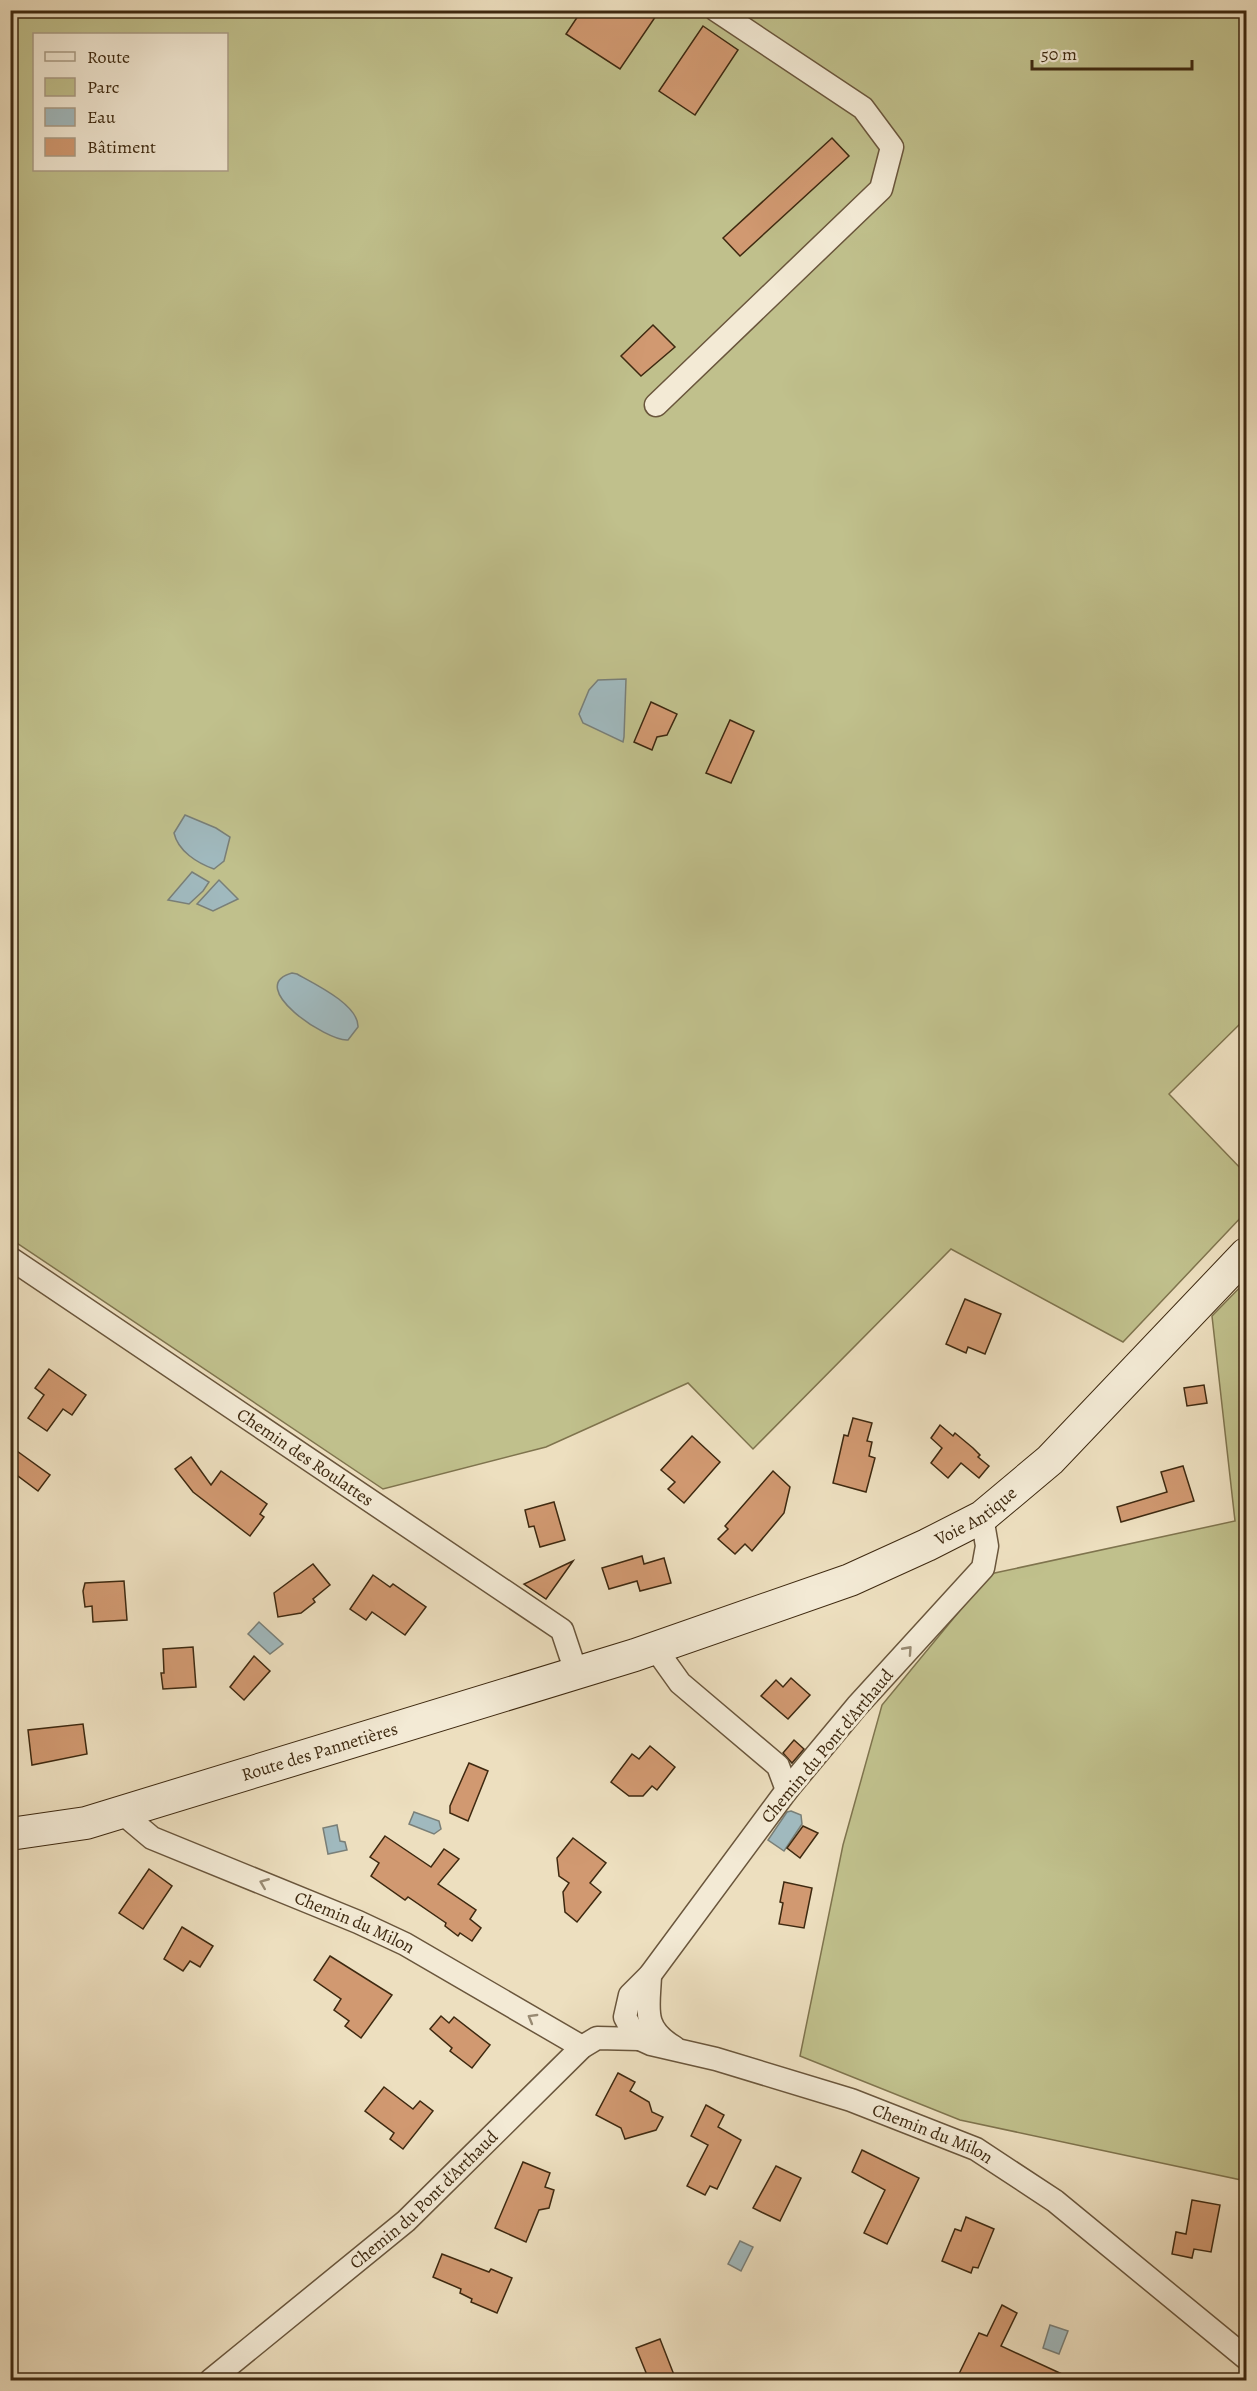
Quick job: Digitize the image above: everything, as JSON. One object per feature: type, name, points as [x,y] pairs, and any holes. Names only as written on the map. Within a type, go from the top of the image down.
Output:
[{"type":"street","points":[[656,405],[880,189],[892,147],[863,108],[716,10]]},
{"type":"street","name":"Voie Antique","points":[[641,1652],[850,1580],[982,1517],[1050,1460],[1246,1254]]},
{"type":"street","name":"Chemin des Roulattes","points":[[10,1258],[562,1630],[576,1672]]},
{"type":"street","name":"Chemin du Pont d'Arthaud","points":[[650,1975],[787,1790],[857,1706],[983,1568],[987,1546],[982,1517]]},
{"type":"street","points":[[641,1652],[778,1766],[787,1790]]},
{"type":"street","name":"Route des Pannetières","points":[[10,1834],[86,1823],[641,1652]]},
{"type":"street","name":"Chemin du Milon","points":[[121,1812],[152,1838],[358,1922],[405,1944],[589,2043]]},
{"type":"street","points":[[640,2039],[633,2032],[625,2017],[630,1995],[650,1975]]},
{"type":"street","points":[[650,1975],[648,2021],[661,2039],[684,2052]]},
{"type":"street","name":"Chemin du Pont d'Arthaud","points":[[211,2380],[406,2221],[589,2043],[612,2016],[629,2002]]},
{"type":"street","points":[[589,2043],[640,2039]]},
{"type":"street","name":"Chemin du Milon","points":[[640,2039],[651,2044],[717,2059],[851,2100],[976,2149],[1055,2201],[1246,2358]]},
{"type":"green space","points":[[10,11],[1246,11],[1246,1018],[1169,1094],[1246,1174],[1246,1212],[1123,1342],[951,1249],[753,1449],[688,1383],[546,1447],[383,1489],[11,1239]]},
{"type":"green space","points":[[1246,1281],[1246,2181],[960,2120],[800,2056],[843,1845],[882,1705],[990,1574],[1235,1521],[1212,1316]]},
{"type":"water","points":[[626,679],[623,742],[583,723],[579,714],[589,690],[598,680]]},
{"type":"water","points":[[185,815],[216,828],[230,837],[224,861],[214,869],[189,856],[176,839],[174,833]]},
{"type":"water","points":[[192,872],[209,882],[203,891],[189,904],[168,900]]},
{"type":"water","points":[[219,880],[238,899],[213,911],[197,904]]},
{"type":"water","points":[[292,973],[335,996],[351,1011],[358,1027],[348,1040],[338,1038],[308,1023],[283,1000],[278,989],[280,980]]},
{"type":"water","points":[[259,1622],[283,1644],[270,1654],[248,1634]]},
{"type":"water","points":[[791,1811],[801,1815],[802,1824],[784,1851],[768,1840],[787,1812]]},
{"type":"water","points":[[414,1812],[439,1821],[441,1829],[434,1834],[409,1824]]},
{"type":"water","points":[[337,1825],[340,1841],[345,1842],[347,1850],[328,1854],[323,1828]]},
{"type":"water","points":[[740,2241],[753,2247],[741,2271],[728,2264]]},
{"type":"water","points":[[1050,2325],[1068,2331],[1059,2354],[1043,2348]]},
{"type":"building","points":[[582,10],[660,10],[620,69],[566,34]]},
{"type":"building","points":[[703,26],[738,50],[695,115],[659,91]]},
{"type":"building","points":[[832,138],[849,156],[740,256],[723,238]]},
{"type":"building","points":[[653,325],[675,347],[641,376],[621,356]]},
{"type":"building","points":[[651,702],[677,714],[667,735],[657,737],[652,750],[634,742]]},
{"type":"building","points":[[730,720],[754,731],[731,783],[706,773]]},
{"type":"building","points":[[965,1299],[1001,1314],[985,1354],[968,1347],[966,1353],[946,1344]]},
{"type":"building","points":[[49,1369],[86,1395],[72,1415],[63,1409],[47,1431],[28,1418],[44,1395],[35,1388]]},
{"type":"building","points":[[1204,1385],[1207,1403],[1187,1406],[1184,1388]]},
{"type":"building","points":[[853,1418],[872,1423],[867,1441],[872,1442],[869,1456],[875,1458],[866,1492],[833,1483],[844,1435],[848,1436]]},
{"type":"building","points":[[940,1425],[953,1436],[955,1433],[973,1448],[980,1455],[978,1457],[989,1466],[979,1478],[961,1463],[948,1478],[931,1463],[942,1448],[931,1438]]},
{"type":"building","points":[[692,1436],[720,1462],[684,1503],[668,1489],[675,1482],[661,1470]]},
{"type":"building","points":[[10,1446],[50,1475],[38,1491],[10,1470]]},
{"type":"building","points":[[191,1457],[211,1485],[221,1471],[267,1504],[260,1514],[264,1517],[250,1536],[193,1492],[175,1469]]},
{"type":"building","points":[[1183,1466],[1194,1501],[1121,1522],[1117,1507],[1167,1492],[1161,1472]]},
{"type":"building","points":[[773,1471],[790,1487],[784,1513],[752,1551],[745,1544],[735,1554],[718,1539],[728,1529],[725,1526]]},
{"type":"building","points":[[554,1502],[565,1540],[540,1547],[534,1526],[529,1527],[525,1510]]},
{"type":"building","points":[[642,1556],[644,1564],[664,1558],[671,1583],[640,1591],[637,1581],[609,1589],[602,1568]]},
{"type":"building","points":[[573,1561],[546,1599],[524,1584]]},
{"type":"building","points":[[313,1564],[330,1585],[313,1599],[315,1602],[301,1613],[278,1617],[274,1593]]},
{"type":"building","points":[[373,1575],[390,1587],[393,1584],[426,1607],[405,1635],[372,1612],[366,1620],[350,1609]]},
{"type":"building","points":[[124,1581],[127,1620],[93,1622],[92,1606],[85,1607],[83,1591],[85,1583]]},
{"type":"building","points":[[193,1647],[196,1687],[163,1689],[161,1673],[164,1673],[163,1649]]},
{"type":"building","points":[[254,1656],[270,1671],[244,1700],[230,1687]]},
{"type":"building","points":[[791,1678],[810,1695],[788,1719],[761,1696],[776,1680],[783,1687]]},
{"type":"building","points":[[83,1724],[87,1754],[32,1765],[28,1730]]},
{"type":"building","points":[[794,1740],[804,1749],[792,1763],[783,1753]]},
{"type":"building","points":[[650,1746],[675,1767],[657,1790],[652,1786],[643,1796],[629,1796],[611,1782],[632,1754],[639,1759]]},
{"type":"building","points":[[469,1763],[488,1771],[468,1821],[450,1813],[450,1806]]},
{"type":"building","points":[[803,1826],[818,1833],[800,1858],[787,1848]]},
{"type":"building","points":[[385,1836],[431,1867],[444,1849],[459,1859],[438,1884],[476,1910],[470,1919],[481,1928],[472,1941],[460,1933],[458,1936],[445,1926],[446,1923],[408,1897],[405,1900],[371,1876],[379,1863],[370,1857]]},
{"type":"building","points":[[573,1838],[606,1863],[590,1883],[601,1892],[577,1922],[565,1912],[563,1892],[569,1883],[559,1876],[557,1858]]},
{"type":"building","points":[[149,1869],[172,1886],[143,1929],[119,1913]]},
{"type":"building","points":[[784,1882],[812,1888],[804,1928],[779,1924]]},
{"type":"building","points":[[182,1927],[213,1946],[200,1967],[190,1961],[183,1971],[164,1959]]},
{"type":"building","points":[[330,1956],[392,1995],[361,2038],[345,2026],[349,2021],[334,2010],[341,1999],[314,1980]]},
{"type":"building","points":[[441,2016],[449,2023],[454,2017],[490,2045],[472,2068],[450,2051],[452,2048],[430,2029]]},
{"type":"building","points":[[618,2073],[635,2082],[630,2091],[649,2102],[652,2112],[663,2117],[656,2130],[625,2139],[621,2128],[596,2115]]},
{"type":"building","points":[[384,2087],[413,2109],[420,2101],[433,2111],[403,2149],[390,2139],[394,2133],[365,2111]]},
{"type":"building","points":[[706,2105],[724,2115],[718,2127],[741,2140],[717,2189],[710,2186],[705,2195],[687,2186],[708,2145],[691,2136]]},
{"type":"building","points":[[862,2150],[919,2178],[887,2244],[864,2233],[885,2190],[852,2172]]},
{"type":"building","points":[[523,2162],[550,2173],[545,2187],[554,2190],[549,2208],[539,2210],[526,2242],[495,2228]]},
{"type":"building","points":[[776,2166],[801,2178],[780,2221],[753,2208]]},
{"type":"building","points":[[1192,2200],[1220,2205],[1211,2252],[1194,2249],[1192,2258],[1172,2254],[1176,2232],[1186,2234]]},
{"type":"building","points":[[966,2217],[994,2229],[978,2268],[973,2267],[971,2273],[942,2261],[955,2229],[961,2231]]},
{"type":"building","points":[[442,2254],[512,2278],[497,2313],[471,2302],[472,2299],[460,2293],[461,2289],[433,2277]]},
{"type":"building","points":[[1002,2305],[1017,2313],[1001,2346],[1075,2380],[956,2380],[979,2333],[987,2336]]},
{"type":"building","points":[[660,2339],[676,2380],[649,2380],[636,2348]]}]
